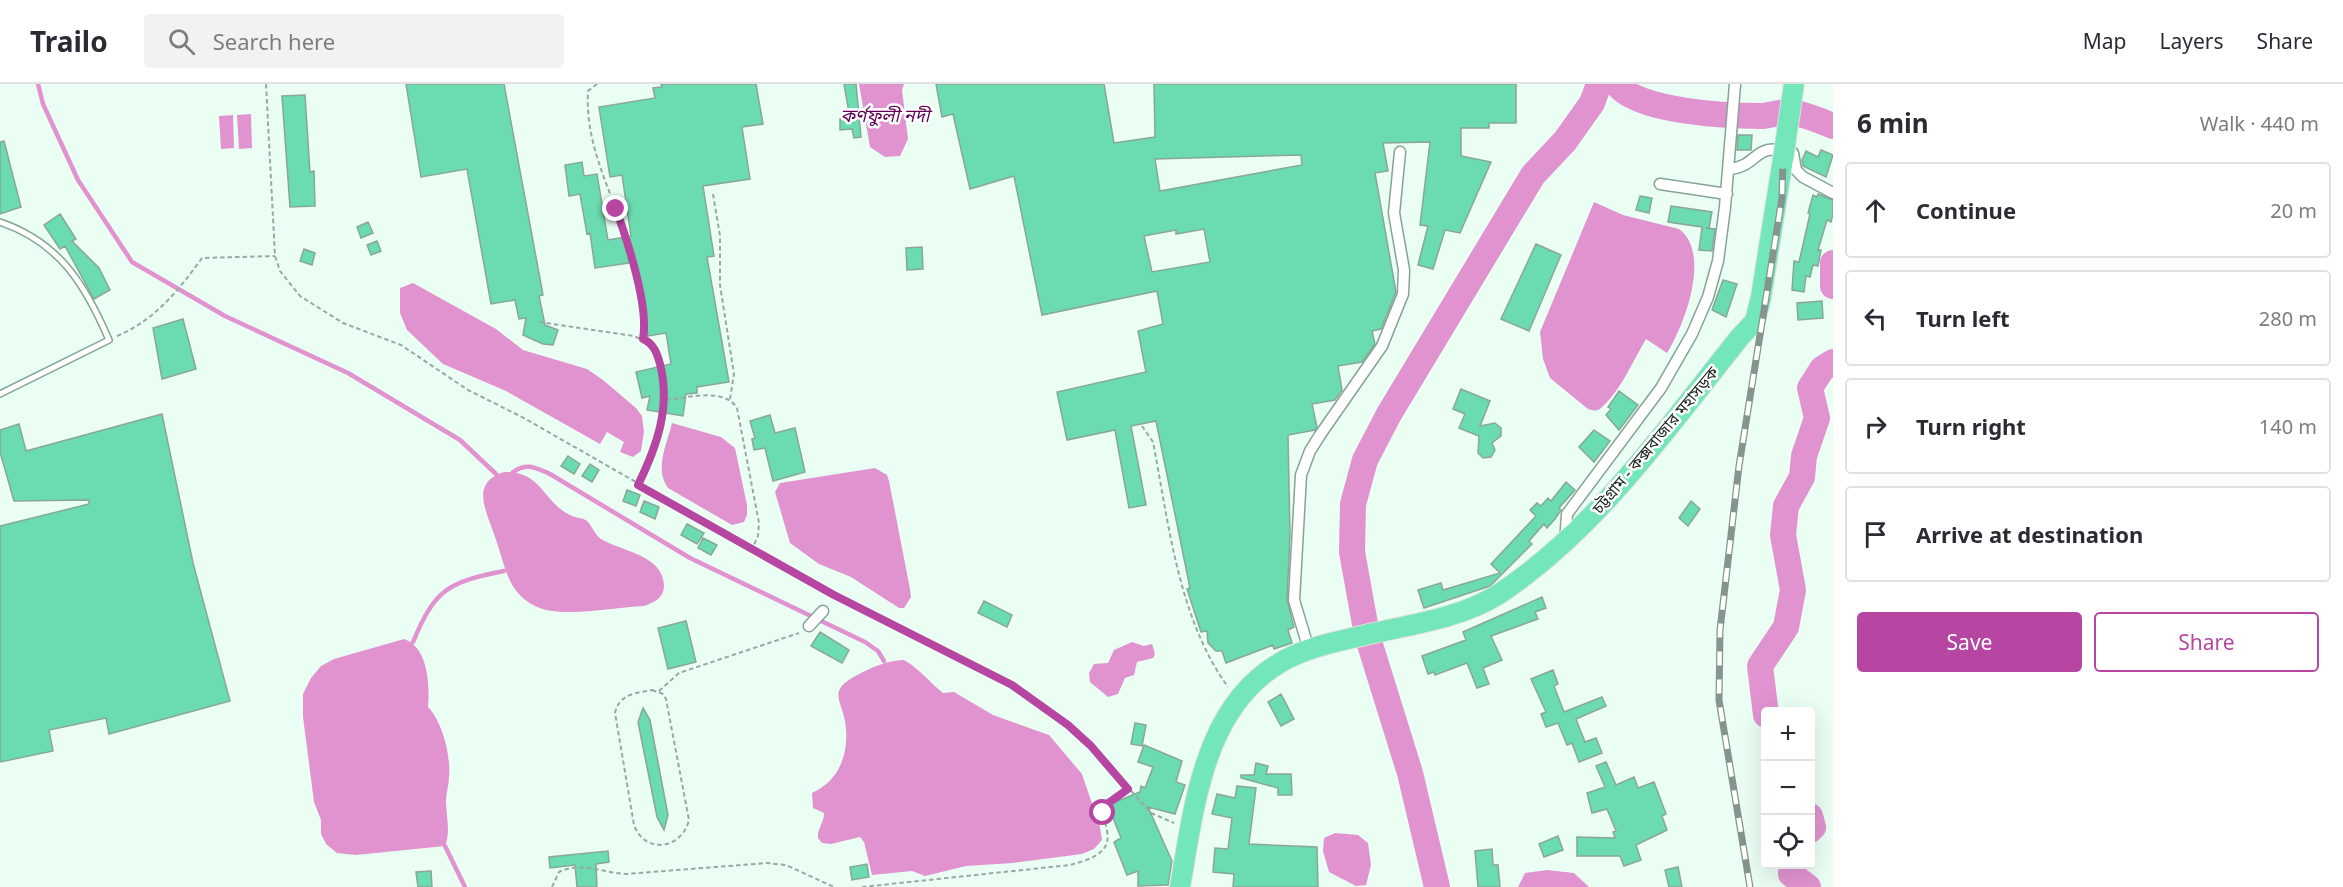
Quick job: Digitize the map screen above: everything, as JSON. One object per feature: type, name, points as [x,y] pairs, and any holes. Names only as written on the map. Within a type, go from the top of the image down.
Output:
[{"type":"highway","name":"চট্টগ্রাম - কক্সবাজার মহাসড়ক","points":[[1309,650],[1404,627],[1462,610],[1497,595],[1565,543],[1660,437],[1755,321],[1794,84]]},
{"type":"highway","points":[[1180,887],[1190,827],[1206,761],[1227,714],[1238,698],[1262,675],[1280,663],[1309,650]]},
{"type":"street","points":[[1565,543],[1567,514],[1642,417],[1677,363],[1692,334],[1713,282],[1729,169],[1734,89]]},
{"type":"street","points":[[1729,169],[1748,164],[1764,150],[1781,149],[1793,153],[1796,170],[1803,177],[1832,192]]},
{"type":"street","points":[[1309,650],[1294,600],[1301,475],[1310,451],[1382,346],[1403,294],[1404,270],[1394,213],[1400,152]]},
{"type":"street","points":[[1659,184],[1726,194]]},
{"type":"street","points":[[808,626],[823,611]]},
{"type":"lane","points":[[0,222],[26,231],[69,266],[96,310],[109,340],[0,394]]},
{"type":"path","points":[[266,84],[275,256],[280,271],[300,296],[343,323],[402,345],[468,390],[522,417],[834,595],[1012,685],[1040,703],[1083,739],[1151,813],[1162,819],[1190,827]]},
{"type":"path","points":[[597,84],[590,86],[587,101],[593,149],[633,261],[644,326],[643,339]]},
{"type":"path","points":[[713,194],[720,236],[720,285],[734,374],[730,399]]},
{"type":"path","points":[[109,340],[138,327],[172,298],[202,258],[275,256]]},
{"type":"path","points":[[539,322],[643,339],[653,345],[666,400],[657,442],[638,485]]},
{"type":"path","points":[[666,400],[709,396],[730,399],[737,408],[742,423],[759,523],[759,530],[752,549]]},
{"type":"path","points":[[1142,426],[1147,429],[1153,442],[1177,560],[1194,623],[1218,670],[1238,698]]},
{"type":"path","points":[[659,691],[663,694],[669,714],[689,820],[680,837],[668,843],[653,845],[641,839],[634,825],[615,713],[620,702],[625,697],[642,692],[659,691],[672,677],[680,673],[789,637],[808,626]]},
{"type":"path","points":[[862,887],[1070,865],[1089,859],[1107,844],[1109,838],[1104,808],[1128,789]]},
{"type":"path","points":[[552,887],[559,872],[575,868],[605,868],[626,874],[777,863],[834,887]]},
{"type":"water","name":"কর্ণফুলী নদী","points":[[859,84],[904,84],[902,90],[908,139],[900,156],[885,157],[870,147]]},
{"type":"water","points":[[251,114],[252,148],[239,149],[237,115]]},
{"type":"water","points":[[233,115],[234,148],[221,149],[219,116]]},
{"type":"water","points":[[1594,202],[1623,215],[1679,229],[1689,240],[1694,272],[1692,290],[1681,326],[1667,353],[1646,339],[1614,394],[1598,410],[1588,409],[1550,378],[1543,359],[1540,332]]},
{"type":"water","points":[[413,283],[496,329],[523,350],[587,369],[603,380],[636,408],[642,416],[644,432],[641,451],[633,457],[620,452],[624,442],[607,432],[600,444],[506,391],[443,364],[407,330],[400,313],[400,288]]},
{"type":"water","points":[[672,423],[721,437],[735,448],[747,505],[744,522],[732,525],[668,488],[664,481],[662,465]]},
{"type":"water","points":[[875,468],[887,475],[889,481],[911,597],[904,608],[899,608],[851,577],[819,564],[790,543],[775,492],[780,483]]},
{"type":"water","points":[[504,472],[526,476],[534,481],[561,509],[587,521],[601,539],[649,560],[662,575],[664,589],[661,596],[644,606],[573,612],[546,610],[525,600],[512,585],[508,576],[483,499],[487,483]]},
{"type":"water","points":[[404,639],[412,643],[423,658],[428,678],[428,707],[442,731],[447,750],[449,780],[446,800],[447,841],[445,846],[356,855],[337,853],[326,844],[321,834],[321,820],[314,802],[303,717],[303,694],[311,678],[321,666],[334,659]]},
{"type":"water","points":[[1132,642],[1144,646],[1152,644],[1155,654],[1153,658],[1137,662],[1134,675],[1125,678],[1118,694],[1108,697],[1090,682],[1089,673],[1094,664],[1108,663],[1114,650]]},
{"type":"water","points":[[904,660],[943,693],[954,692],[993,715],[1049,735],[1082,774],[1100,827],[1102,840],[1094,849],[1082,854],[1013,863],[966,866],[925,876],[912,871],[872,875],[864,842],[860,837],[831,844],[822,843],[818,835],[824,813],[813,808],[812,793],[829,782],[840,767],[843,758],[846,729],[838,697],[839,691],[849,680],[867,670],[887,662]]},
{"type":"water","points":[[1335,833],[1358,835],[1368,843],[1371,865],[1366,885],[1356,886],[1329,872],[1323,851],[1324,838]]},
{"type":"water","points":[[1547,870],[1574,873],[1589,887],[1518,887],[1525,873]]},
{"type":"building","points":[[406,84],[504,84],[543,295],[539,296],[545,325],[558,330],[553,345],[543,344],[523,335],[526,318],[519,319],[515,300],[491,304],[467,169],[421,177]]},
{"type":"building","points":[[661,84],[756,84],[763,124],[742,127],[750,179],[703,186],[714,256],[707,257],[729,382],[697,387],[697,393],[686,394],[683,416],[647,410],[650,396],[642,398],[636,372],[671,364],[666,333],[648,336],[636,262],[595,268],[590,233],[587,234],[580,194],[569,196],[565,165],[582,162],[584,176],[597,174],[608,240],[631,236],[622,175],[610,177],[599,107],[655,98],[653,88],[662,87]]},
{"type":"building","points":[[844,84],[856,84],[861,137],[854,138],[852,129],[840,130],[840,119],[850,118]]},
{"type":"building","points":[[936,84],[1104,84],[1114,143],[1155,137],[1154,84],[1516,84],[1516,123],[1489,123],[1489,128],[1461,128],[1461,156],[1491,162],[1460,233],[1445,230],[1433,269],[1418,265],[1428,226],[1420,225],[1430,142],[1383,143],[1388,171],[1375,173],[1396,292],[1381,329],[1372,331],[1375,344],[1362,362],[1338,366],[1342,390],[1335,400],[1312,404],[1317,427],[1315,430],[1288,435],[1290,534],[1287,600],[1294,627],[1288,630],[1292,643],[1274,649],[1273,645],[1226,663],[1222,651],[1216,651],[1208,643],[1207,631],[1201,632],[1187,589],[1190,588],[1156,421],[1131,426],[1146,505],[1129,508],[1115,430],[1067,440],[1057,392],[1146,372],[1138,331],[1163,324],[1157,291],[1042,315],[1014,176],[970,189],[953,114],[942,117]],"holes":[[[1301,155],[1302,165],[1160,191],[1155,159]],[[1204,229],[1210,262],[1152,272],[1144,236],[1176,230],[1176,234]]]},
{"type":"building","points":[[305,95],[310,172],[314,171],[315,206],[290,207],[282,96]]},
{"type":"building","points":[[1738,135],[1752,135],[1751,150],[1737,150]]},
{"type":"building","points":[[4,141],[21,207],[0,214],[0,142]]},
{"type":"building","points":[[1821,150],[1833,155],[1826,177],[1803,166],[1802,160],[1806,151],[1818,157]]},
{"type":"building","points":[[1818,194],[1833,200],[1831,222],[1827,220],[1818,250],[1821,250],[1818,266],[1813,265],[1810,277],[1806,276],[1804,292],[1792,290],[1794,261],[1799,262],[1813,195],[1817,197]]},
{"type":"building","points":[[1640,196],[1652,198],[1649,213],[1636,210]]},
{"type":"building","points":[[1671,206],[1712,212],[1709,228],[1706,228],[1715,229],[1712,251],[1699,250],[1702,227],[1668,222]]},
{"type":"building","points":[[60,214],[76,239],[72,241],[99,268],[110,290],[94,299],[65,246],[60,249],[44,225]]},
{"type":"building","points":[[368,222],[373,233],[361,238],[357,227]]},
{"type":"building","points":[[377,241],[381,251],[371,255],[367,245]]},
{"type":"building","points":[[1536,244],[1561,255],[1529,331],[1501,319]]},
{"type":"building","points":[[922,247],[923,269],[907,270],[906,248]]},
{"type":"building","points":[[304,249],[315,253],[312,265],[300,261]]},
{"type":"building","points":[[1723,280],[1737,284],[1726,317],[1712,310]]},
{"type":"building","points":[[1822,301],[1823,318],[1798,320],[1797,303]]},
{"type":"building","points":[[183,319],[196,369],[162,379],[153,328]]},
{"type":"building","points":[[1461,389],[1490,401],[1480,426],[1495,423],[1501,428],[1501,436],[1492,443],[1495,450],[1491,457],[1483,458],[1478,453],[1479,436],[1459,428],[1465,414],[1453,409]]},
{"type":"building","points":[[1619,391],[1638,405],[1619,430],[1606,415],[1611,409],[1608,407]]},
{"type":"building","points":[[162,414],[193,563],[230,701],[109,734],[106,718],[49,730],[53,751],[0,762],[0,526],[89,504],[89,500],[14,501],[0,452],[0,430],[19,424],[26,451]]},
{"type":"building","points":[[770,415],[775,433],[795,428],[805,472],[773,481],[765,448],[754,450],[752,439],[755,438],[750,421]]},
{"type":"building","points":[[1594,430],[1610,441],[1594,462],[1579,447]]},
{"type":"building","points":[[568,456],[580,464],[574,474],[561,466]]},
{"type":"building","points":[[590,464],[599,470],[592,482],[582,476]]},
{"type":"building","points":[[1566,482],[1575,490],[1559,508],[1561,510],[1555,519],[1547,528],[1544,524],[1529,541],[1532,544],[1490,586],[1424,608],[1418,590],[1441,583],[1443,590],[1500,573],[1491,564],[1536,516],[1530,510],[1537,503],[1541,506],[1548,498],[1551,501]]},
{"type":"building","points":[[627,490],[640,495],[636,506],[623,501]]},
{"type":"building","points":[[644,501],[659,507],[655,519],[640,512]]},
{"type":"building","points":[[1691,501],[1700,509],[1688,526],[1679,518]]},
{"type":"building","points":[[687,524],[704,533],[697,544],[681,535]]},
{"type":"building","points":[[703,538],[717,545],[711,555],[698,548]]},
{"type":"building","points":[[1542,597],[1546,608],[1535,612],[1538,619],[1491,636],[1502,660],[1483,668],[1489,684],[1477,688],[1467,663],[1435,675],[1434,672],[1428,674],[1422,656],[1466,640],[1463,632]]},
{"type":"building","points":[[984,601],[1012,615],[1007,627],[978,613]]},
{"type":"building","points":[[686,621],[696,662],[668,669],[658,628]]},
{"type":"building","points":[[820,632],[849,650],[842,663],[811,646]]},
{"type":"building","points":[[1553,670],[1558,684],[1554,686],[1564,712],[1602,697],[1606,706],[1576,719],[1585,742],[1596,738],[1602,753],[1579,762],[1572,743],[1567,745],[1558,723],[1546,727],[1541,714],[1546,712],[1531,679]]},
{"type":"building","points":[[1281,694],[1294,719],[1281,726],[1268,702]]},
{"type":"building","points":[[643,708],[650,720],[668,815],[664,830],[657,817],[638,722]]},
{"type":"building","points":[[1135,723],[1146,725],[1142,746],[1131,744]]},
{"type":"building","points":[[1144,745],[1182,761],[1176,782],[1185,785],[1175,814],[1148,807],[1172,861],[1168,885],[1138,886],[1138,871],[1127,875],[1114,842],[1121,838],[1108,805],[1140,792],[1141,786],[1145,788],[1153,767],[1138,762]]},
{"type":"building","points":[[1606,762],[1616,785],[1634,777],[1638,788],[1654,782],[1666,814],[1662,816],[1667,830],[1636,845],[1641,860],[1624,866],[1620,856],[1577,856],[1577,837],[1615,838],[1613,832],[1616,831],[1607,809],[1592,813],[1587,793],[1605,787],[1596,766]]},
{"type":"building","points":[[1256,763],[1268,766],[1266,774],[1291,774],[1292,795],[1278,795],[1278,788],[1241,778],[1241,775],[1254,775]]},
{"type":"building","points":[[1237,786],[1256,788],[1249,844],[1317,847],[1318,887],[1233,887],[1234,874],[1213,872],[1215,848],[1228,849],[1232,818],[1212,814],[1217,794],[1235,798]]},
{"type":"building","points":[[1558,836],[1563,850],[1544,857],[1539,844]]},
{"type":"building","points":[[1492,849],[1493,865],[1498,865],[1500,887],[1478,887],[1475,851]]},
{"type":"building","points":[[608,851],[609,862],[596,864],[597,887],[577,887],[575,865],[550,868],[549,857]]},
{"type":"building","points":[[867,864],[869,877],[852,880],[850,867]]},
{"type":"building","points":[[1678,867],[1682,887],[1669,887],[1665,870]]},
{"type":"building","points":[[431,871],[432,887],[418,887],[416,872]]},
{"type":"waterway","points":[[38,84],[43,104],[78,180],[132,262],[225,316],[348,373],[460,440],[496,474]]},
{"type":"waterway","points":[[1437,887],[1410,773],[1367,635],[1352,552],[1353,504],[1365,460],[1389,414],[1533,175],[1565,141],[1592,103],[1599,84]]},
{"type":"waterway","points":[[1617,84],[1627,93],[1643,101],[1663,106],[1728,115],[1762,116],[1789,112],[1833,126]]},
{"type":"waterway","points":[[1833,263],[1833,286]]},
{"type":"waterway","points":[[1765,707],[1760,666],[1786,627],[1793,590],[1783,535],[1786,506],[1802,477],[1804,456],[1817,418],[1810,388],[1822,369],[1833,362]]},
{"type":"waterway","points":[[513,472],[527,467],[550,474],[690,558],[865,642],[878,651],[884,661]]},
{"type":"waterway","points":[[413,642],[429,610],[446,591],[469,579],[504,571]]},
{"type":"waterway","points":[[445,846],[465,887]]},
{"type":"waterway","points":[[1792,869],[1791,874],[1808,887]]},
{"type":"railway","points":[[1750,887],[1719,700],[1720,630],[1739,466],[1782,198],[1783,158],[1794,84]]},
{"type":"route","points":[[616,209],[633,261],[644,326],[643,339],[649,341],[656,351],[666,400],[657,442],[638,485],[834,595],[1012,685],[1040,703],[1091,746],[1128,789],[1107,804],[1103,813]]}]
